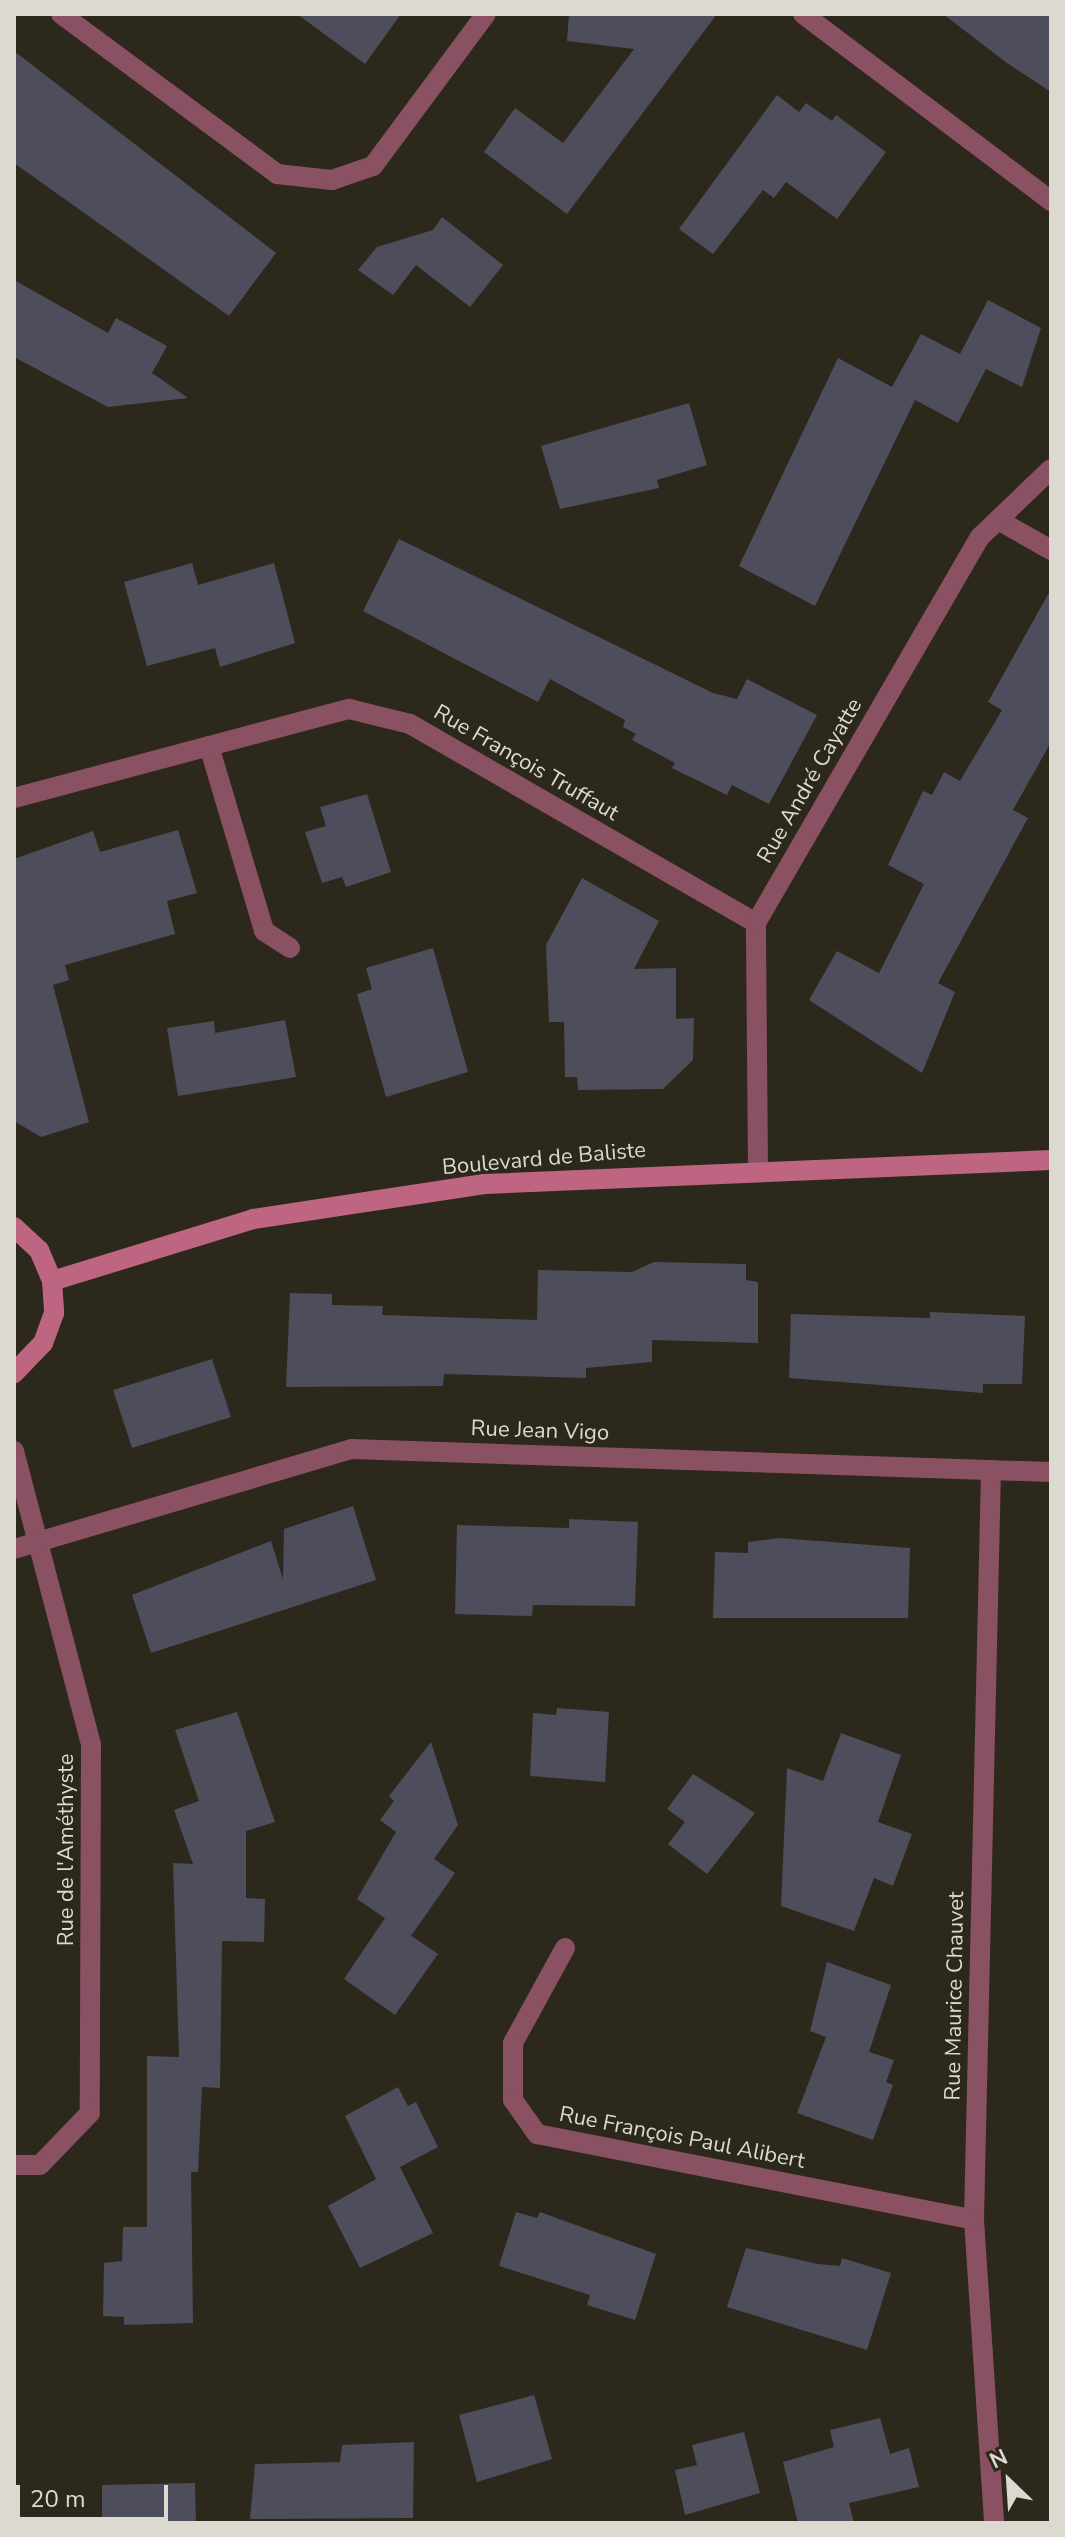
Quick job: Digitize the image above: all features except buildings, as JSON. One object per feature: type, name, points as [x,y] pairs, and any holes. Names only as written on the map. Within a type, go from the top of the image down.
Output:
[{"type":"street","points":[[61,14],[277,174],[332,180],[373,166],[486,14]]},
{"type":"street","points":[[803,14],[1051,201]]},
{"type":"street","name":"Rue André Cayatte","points":[[756,923],[980,537],[1051,469]]},
{"type":"street","points":[[998,520],[1051,550]]},
{"type":"street","name":"Rue François Truffaut","points":[[14,798],[349,709],[410,724],[756,923]]},
{"type":"street","points":[[209,746],[264,931],[290,948]]},
{"type":"street","points":[[756,923],[758,1167]]},
{"type":"street","name":"Boulevard de Baliste","points":[[52,1281],[253,1219],[484,1184],[758,1167],[1051,1160]]},
{"type":"street","points":[[14,1227],[39,1250],[52,1281],[54,1313],[43,1343],[14,1373]]},
{"type":"street","name":"Rue Jean Vigo","points":[[14,1549],[351,1449],[1051,1472]]},
{"type":"street","name":"Rue de l'Améthyste","points":[[14,1451],[91,1745],[90,2113],[40,2165],[14,2165]]},
{"type":"street","name":"Rue Maurice Chauvet","points":[[991,1470],[974,2220],[994,2523]]},
{"type":"street","name":"Rue François Paul Alibert","points":[[565,1948],[513,2043],[513,2100],[537,2134],[974,2220]]}]
